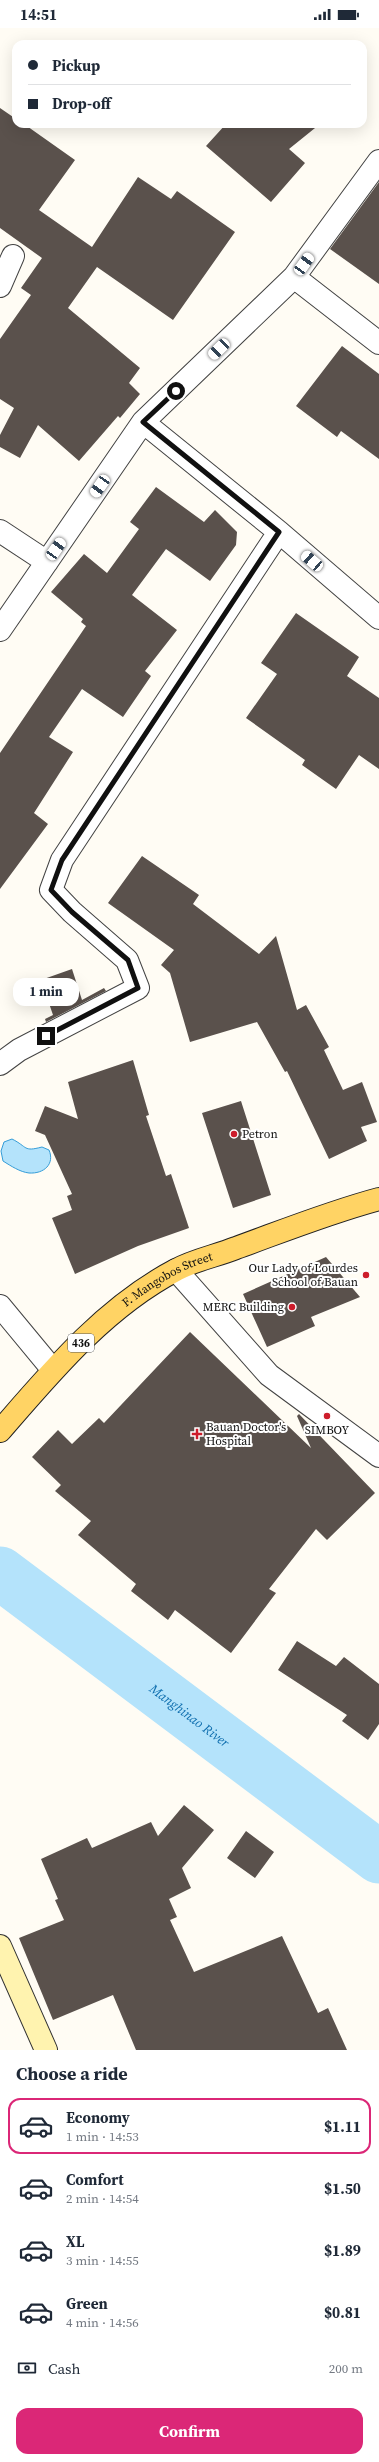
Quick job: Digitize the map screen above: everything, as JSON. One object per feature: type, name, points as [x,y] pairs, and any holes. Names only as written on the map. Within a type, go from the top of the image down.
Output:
[{"type":"main road","name":"F. Mangobos Street","points":[[0,1431],[53,1370],[103,1322],[134,1297],[176,1270],[346,1208],[379,1199]]},
{"type":"main road","points":[[0,1946],[46,2050]]},
{"type":"street","points":[[0,630],[143,422],[294,277],[379,161]]},
{"type":"street","points":[[0,286],[13,256]]},
{"type":"street","points":[[294,277],[379,343]]},
{"type":"street","points":[[143,422],[279,532],[379,618]]},
{"type":"street","points":[[0,531],[47,562]]},
{"type":"street","points":[[0,1064],[19,1050],[138,988],[128,960],[72,912],[51,890],[62,860],[279,532]]},
{"type":"street","points":[[176,1270],[269,1374],[379,1456]]},
{"type":"street","points":[[0,1306],[53,1370]]},
{"type":"water","points":[[12,1139],[28,1149],[42,1147],[49,1150],[51,1160],[47,1167],[39,1172],[29,1173],[12,1167],[3,1161],[1,1151],[4,1142]]},
{"type":"building","points":[[0,108],[12,116],[12,128],[30,128],[75,160],[39,210],[92,247],[138,177],[171,199],[177,191],[235,232],[173,320],[97,267],[68,308],[140,368],[129,383],[140,394],[120,418],[118,416],[79,461],[38,425],[20,458],[0,447],[0,435],[14,408],[0,399],[0,339],[31,295],[21,288],[42,258],[0,228]]},
{"type":"building","points":[[222,128],[315,128],[289,149],[305,163],[271,202],[206,146]]},
{"type":"building","points":[[379,182],[379,284],[330,249]]},
{"type":"building","points":[[342,346],[379,374],[379,459],[341,431],[337,437],[296,406]]},
{"type":"building","points":[[156,487],[204,522],[215,510],[237,532],[236,545],[210,581],[166,549],[132,595],[177,630],[145,671],[151,676],[123,717],[82,689],[49,737],[73,752],[34,813],[48,824],[0,889],[0,753],[86,626],[81,622],[83,619],[51,592],[84,554],[107,573],[139,529],[130,522]]},
{"type":"building","points":[[296,613],[359,657],[347,676],[379,698],[379,769],[359,755],[336,789],[302,765],[305,760],[246,718],[277,674],[261,663]]},
{"type":"building","points":[[142,856],[199,895],[193,904],[259,954],[276,936],[297,1010],[306,1005],[329,1047],[324,1050],[343,1090],[362,1082],[377,1122],[361,1127],[367,1141],[329,1159],[287,1071],[285,1072],[257,1022],[190,1042],[170,973],[161,965],[174,950],[108,903]]},
{"type":"building","points":[[72,969],[82,1000],[104,988],[106,991],[46,1022],[45,1019],[53,1015],[41,980]]},
{"type":"building","points":[[133,1060],[149,1115],[146,1116],[166,1176],[171,1174],[189,1228],[138,1246],[75,1274],[52,1218],[72,1210],[67,1196],[72,1194],[45,1135],[35,1131],[45,1106],[78,1119],[68,1082]]},
{"type":"building","points":[[241,1101],[271,1195],[233,1208],[202,1113]]},
{"type":"building","name":"MERC Building","points":[[326,1257],[360,1297],[311,1317],[315,1326],[267,1347],[243,1294]]},
{"type":"building","points":[[190,1332],[311,1448],[297,1416],[299,1414],[375,1493],[327,1540],[316,1529],[269,1589],[276,1593],[231,1653],[175,1610],[168,1620],[131,1591],[136,1584],[78,1535],[91,1521],[55,1491],[61,1485],[32,1457],[58,1430],[72,1444],[99,1418],[104,1423]]},
{"type":"building","points":[[297,1641],[336,1666],[344,1657],[379,1684],[379,1724],[368,1740],[342,1721],[347,1715],[278,1670]]},
{"type":"building","points":[[184,1805],[214,1830],[182,1868],[191,1888],[169,1899],[177,1917],[170,1920],[194,1972],[282,1936],[318,2013],[328,2008],[347,2050],[136,2050],[113,1995],[53,2020],[19,1938],[64,1920],[55,1900],[58,1899],[41,1859],[87,1838],[92,1848],[151,1822],[158,1836]]},
{"type":"building","points":[[246,1831],[274,1852],[255,1878],[227,1858]]},
{"type":"waterway","name":"Manghinao River","points":[[0,1573],[379,1857]]},
{"type":"place","name":"Petron","points":[[234,1134]]},
{"type":"place","name":"Our Lady of Lourdes School of Bauan","points":[[366,1275]]},
{"type":"place","name":"MERC Building","points":[[292,1307]]},
{"type":"place","name":"SIMBOY","points":[[327,1416]]},
{"type":"place","name":"Bauan Doctor's Hospital","points":[[197,1434]]},
{"type":"route","points":[[46,1036],[138,988],[128,960],[72,912],[51,890],[62,860],[279,532],[143,422],[176,391]]}]
